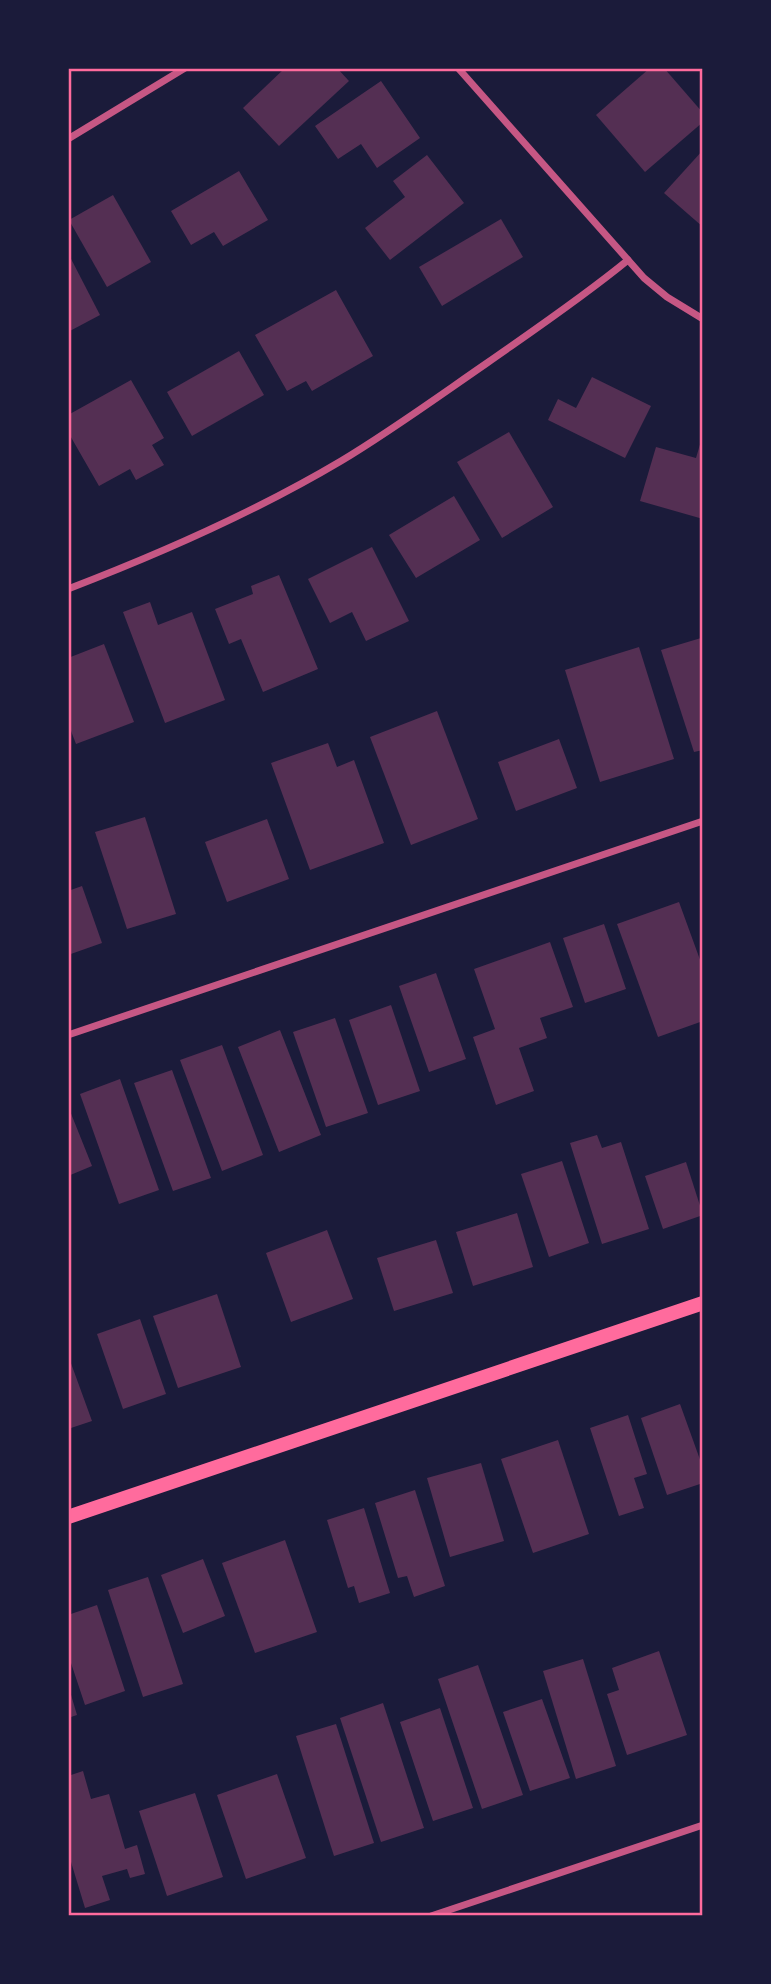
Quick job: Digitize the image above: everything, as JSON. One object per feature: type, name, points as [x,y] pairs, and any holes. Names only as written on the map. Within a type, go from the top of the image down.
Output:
[{"type":"main road","points":[[68,1517],[703,1303]]},
{"type":"street","points":[[68,139],[185,68]]},
{"type":"street","points":[[458,68],[628,260],[667,297],[703,318]]},
{"type":"street","points":[[68,589],[198,535],[276,497],[342,460],[486,364],[628,260]]},
{"type":"street","points":[[68,1035],[703,821]]},
{"type":"street","points":[[436,1915],[703,1825]]},
{"type":"building","points":[[285,68],[337,68],[349,81],[279,146],[243,108]]},
{"type":"building","points":[[650,68],[664,68],[703,113],[703,122],[645,172],[596,115]]},
{"type":"building","points":[[381,81],[420,138],[377,168],[361,144],[338,159],[315,126]]},
{"type":"building","points":[[703,150],[703,227],[664,193]]},
{"type":"building","points":[[427,155],[464,203],[390,260],[365,228],[405,197],[393,181]]},
{"type":"building","points":[[239,171],[268,220],[223,246],[214,232],[191,245],[171,211]]},
{"type":"building","points":[[113,195],[151,262],[107,287],[69,220]]},
{"type":"building","points":[[501,219],[523,257],[442,306],[419,267]]},
{"type":"building","points":[[68,253],[100,315],[68,332]]},
{"type":"building","points":[[336,290],[373,356],[312,391],[306,381],[287,391],[255,335]]},
{"type":"building","points":[[239,351],[264,395],[192,436],[167,392]]},
{"type":"building","points":[[592,377],[651,406],[625,458],[548,420],[558,399],[576,408]]},
{"type":"building","points":[[131,380],[164,438],[152,445],[164,465],[136,480],[130,469],[99,486],[68,432],[68,415]]},
{"type":"building","points":[[509,432],[553,507],[502,538],[457,462]]},
{"type":"building","points":[[701,441],[703,519],[640,501],[656,447],[696,458]]},
{"type":"building","points":[[454,496],[480,540],[416,578],[389,535]]},
{"type":"building","points":[[372,547],[409,621],[366,641],[352,612],[330,623],[308,579]]},
{"type":"building","points":[[279,575],[318,669],[263,692],[241,639],[229,644],[215,609],[253,594],[251,586]]},
{"type":"building","points":[[150,602],[158,625],[192,612],[225,700],[165,723],[123,612]]},
{"type":"building","points":[[701,638],[703,750],[694,752],[661,650]]},
{"type":"building","points":[[104,644],[134,722],[76,744],[68,723],[68,658]]},
{"type":"building","points":[[639,647],[674,759],[600,782],[565,670]]},
{"type":"building","points":[[437,711],[478,819],[411,845],[370,737]]},
{"type":"building","points":[[559,739],[577,788],[516,811],[498,762]]},
{"type":"building","points":[[328,743],[337,767],[354,760],[384,843],[310,870],[271,763]]},
{"type":"building","points":[[145,817],[176,914],[127,929],[95,832]]},
{"type":"building","points":[[267,819],[289,879],[227,902],[205,842]]},
{"type":"building","points":[[82,886],[102,943],[68,955],[68,891]]},
{"type":"building","points":[[679,902],[703,968],[703,1021],[658,1037],[617,924]]},
{"type":"building","points":[[604,924],[626,989],[585,1003],[563,938]]},
{"type":"building","points":[[550,942],[573,1007],[540,1018],[547,1038],[519,1048],[534,1091],[496,1105],[473,1037],[495,1029],[474,969]]},
{"type":"building","points":[[436,973],[466,1059],[429,1072],[399,986]]},
{"type":"building","points":[[391,1005],[420,1091],[378,1105],[349,1020]]},
{"type":"building","points":[[335,1018],[368,1113],[326,1127],[293,1032]]},
{"type":"building","points":[[280,1030],[321,1135],[279,1152],[238,1047]]},
{"type":"building","points":[[222,1045],[263,1155],[222,1171],[180,1060]]},
{"type":"building","points":[[172,1070],[211,1178],[173,1191],[134,1083]]},
{"type":"building","points":[[120,1079],[159,1190],[119,1204],[80,1094]]},
{"type":"building","points":[[68,1106],[92,1166],[68,1176]]},
{"type":"building","points":[[597,1135],[602,1148],[621,1142],[649,1229],[602,1244],[570,1143]]},
{"type":"building","points":[[562,1161],[589,1243],[549,1257],[521,1174]]},
{"type":"building","points":[[686,1162],[703,1215],[663,1229],[645,1176]]},
{"type":"building","points":[[517,1213],[533,1267],[473,1286],[456,1232]]},
{"type":"building","points":[[327,1230],[353,1299],[291,1322],[266,1253]]},
{"type":"building","points":[[436,1240],[453,1293],[394,1311],[377,1258]]},
{"type":"building","points":[[217,1294],[241,1367],[178,1388],[153,1316]]},
{"type":"building","points":[[140,1319],[166,1394],[123,1409],[97,1334]]},
{"type":"building","points":[[68,1355],[92,1421],[68,1429]]},
{"type":"building","points":[[680,1404],[703,1468],[703,1483],[667,1495],[641,1418]]},
{"type":"building","points":[[628,1415],[647,1474],[634,1478],[644,1508],[619,1516],[590,1428]]},
{"type":"building","points":[[558,1440],[589,1534],[533,1553],[501,1459]]},
{"type":"building","points":[[481,1463],[504,1541],[450,1557],[427,1478]]},
{"type":"building","points":[[415,1490],[445,1586],[414,1597],[407,1576],[398,1578],[375,1503]]},
{"type":"building","points":[[364,1508],[390,1593],[359,1603],[354,1586],[348,1588],[327,1520]]},
{"type":"building","points":[[285,1540],[317,1632],[255,1653],[222,1563]]},
{"type":"building","points":[[203,1559],[225,1616],[183,1633],[161,1575]]},
{"type":"building","points":[[148,1577],[183,1684],[143,1697],[108,1590]]},
{"type":"building","points":[[97,1605],[125,1691],[85,1705],[68,1654],[68,1615]]},
{"type":"building","points":[[659,1651],[687,1735],[627,1755],[607,1694],[619,1690],[612,1668]]},
{"type":"building","points":[[583,1659],[616,1766],[576,1779],[543,1671]]},
{"type":"building","points":[[478,1665],[523,1795],[482,1809],[438,1679]]},
{"type":"building","points":[[68,1689],[77,1715],[68,1718]]},
{"type":"building","points":[[542,1699],[570,1778],[530,1791],[503,1712]]},
{"type":"building","points":[[383,1703],[424,1828],[381,1842],[340,1718]]},
{"type":"building","points":[[440,1708],[473,1808],[433,1821],[400,1722]]},
{"type":"building","points":[[336,1724],[374,1843],[334,1856],[296,1736]]},
{"type":"building","points":[[83,1771],[91,1799],[109,1794],[125,1849],[137,1845],[145,1874],[130,1878],[127,1869],[102,1876],[110,1900],[85,1908],[68,1852],[68,1776]]},
{"type":"building","points":[[277,1774],[306,1858],[246,1879],[217,1795]]},
{"type":"building","points":[[195,1793],[223,1877],[167,1896],[139,1811]]}]
